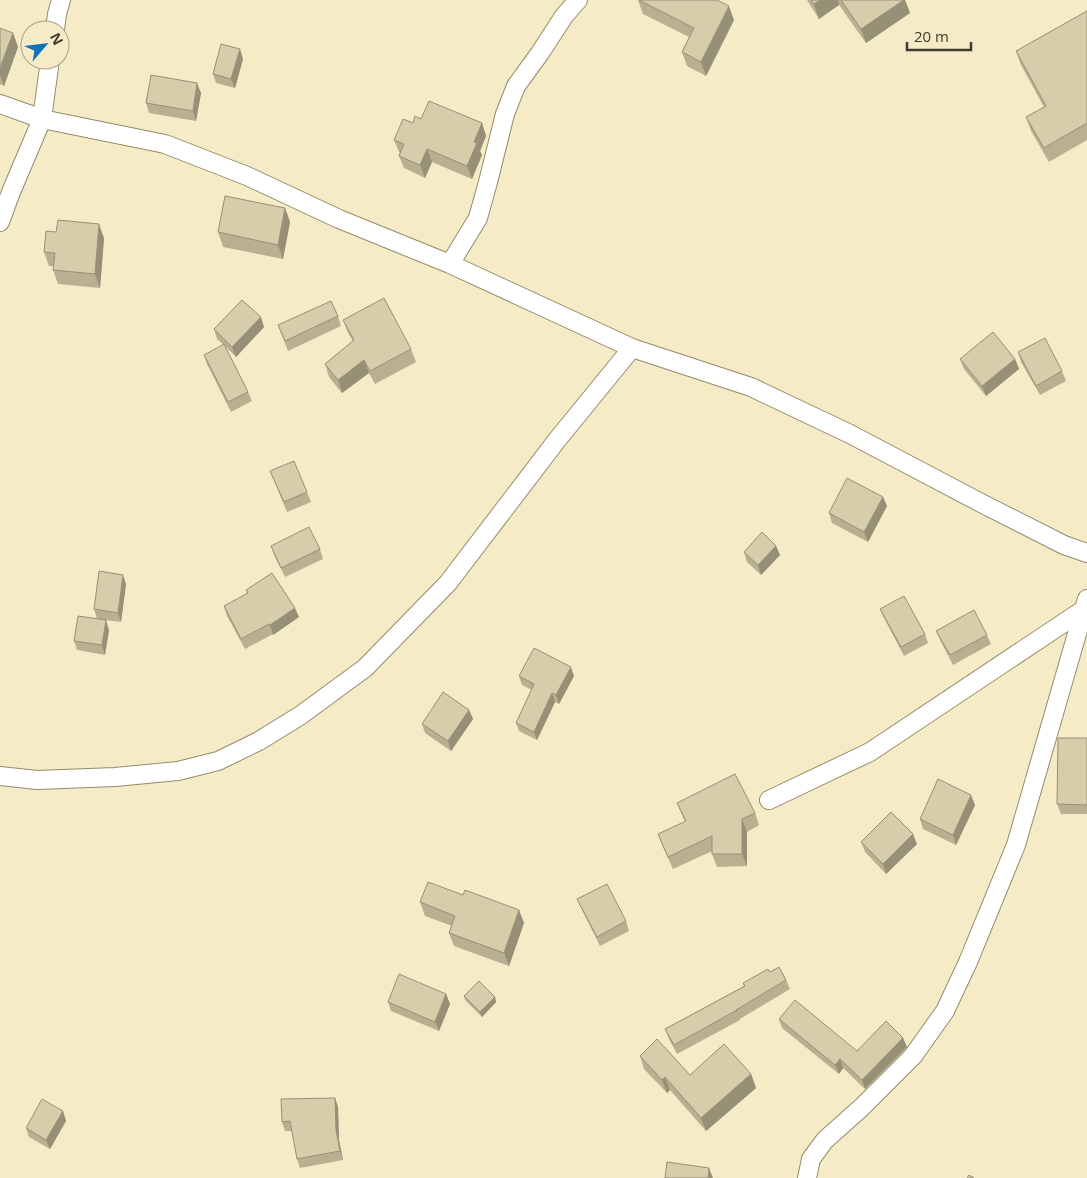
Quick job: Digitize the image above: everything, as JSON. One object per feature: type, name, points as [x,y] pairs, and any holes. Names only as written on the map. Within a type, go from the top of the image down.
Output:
[{"type":"street","points":[[56,20],[61,0]]},
{"type":"street","points":[[450,264],[478,218],[505,114],[516,86],[564,16],[578,0]]},
{"type":"street","points":[[0,222],[42,119],[49,70]]},
{"type":"street","points":[[0,104],[42,119],[165,144],[247,176],[339,219],[450,264],[632,348],[751,387],[850,434],[1064,545],[1087,553]]},
{"type":"street","points":[[0,776],[38,780],[115,777],[178,771],[218,761],[259,741],[301,715],[365,668],[448,584],[557,440],[632,348]]},
{"type":"street","points":[[769,800],[870,752],[1085,604]]},
{"type":"street","points":[[807,1178],[811,1159],[825,1140],[862,1107],[913,1056],[945,1011],[968,962],[1016,845],[1085,604]]},
{"type":"building","points":[[639,0],[717,0],[729,6],[701,62],[682,52],[694,28]]},
{"type":"building","points":[[811,0],[820,0],[814,4]]},
{"type":"building","points":[[841,0],[904,0],[861,29]]},
{"type":"building","points":[[1087,11],[1087,123],[1044,148],[1026,117],[1046,106],[1016,51]]},
{"type":"building","points":[[0,28],[13,33],[0,68]]},
{"type":"building","points":[[221,44],[240,49],[231,79],[213,74]]},
{"type":"building","points":[[151,75],[197,83],[193,111],[146,103]]},
{"type":"building","points":[[429,101],[482,123],[474,142],[477,143],[467,166],[427,149],[420,165],[399,156],[404,144],[394,140],[403,119],[413,123],[415,116],[421,119]]},
{"type":"building","points":[[225,196],[285,208],[278,245],[218,232]]},
{"type":"building","points":[[58,220],[99,224],[95,274],[53,270],[55,253],[44,252],[46,231],[56,232]]},
{"type":"building","points":[[384,298],[411,349],[370,371],[364,360],[338,380],[325,364],[354,340],[343,320]]},
{"type":"building","points":[[242,300],[261,317],[232,347],[214,329]]},
{"type":"building","points":[[331,301],[338,316],[285,341],[278,325]]},
{"type":"building","points":[[993,332],[1015,359],[982,386],[960,359]]},
{"type":"building","points":[[1045,338],[1062,371],[1036,386],[1018,352]]},
{"type":"building","points":[[224,344],[248,392],[228,402],[204,355]]},
{"type":"building","points":[[294,461],[307,492],[284,502],[270,471]]},
{"type":"building","points":[[847,478],[883,497],[864,532],[829,513]]},
{"type":"building","points":[[309,527],[320,549],[281,568],[271,546]]},
{"type":"building","points":[[762,532],[776,546],[758,565],[744,552]]},
{"type":"building","points":[[99,571],[123,575],[118,613],[94,609]]},
{"type":"building","points":[[272,573],[295,608],[270,625],[241,639],[224,606],[248,593],[246,590]]},
{"type":"building","points":[[904,596],[925,634],[901,647],[880,609]]},
{"type":"building","points":[[974,610],[987,635],[950,655],[936,631]]},
{"type":"building","points":[[78,616],[106,620],[102,645],[74,641]]},
{"type":"building","points":[[534,648],[571,667],[556,695],[552,693],[534,732],[516,723],[534,684],[519,676]]},
{"type":"building","points":[[443,692],[469,710],[448,741],[422,724]]},
{"type":"building","points":[[1058,738],[1087,738],[1087,805],[1057,804]]},
{"type":"building","points":[[735,774],[755,813],[742,819],[742,854],[712,854],[712,836],[668,857],[658,834],[686,821],[677,803]]},
{"type":"building","points":[[938,779],[971,795],[953,835],[920,819]]},
{"type":"building","points":[[891,812],[913,834],[883,864],[861,842]]},
{"type":"building","points":[[428,882],[463,895],[465,890],[519,910],[504,953],[449,933],[455,916],[420,902]]},
{"type":"building","points":[[607,884],[626,921],[597,937],[577,899]]},
{"type":"building","points":[[779,967],[786,980],[674,1045],[665,1029],[745,986],[743,983],[768,969],[770,972]]},
{"type":"building","points":[[399,974],[446,994],[435,1022],[388,1002]]},
{"type":"building","points":[[479,981],[495,997],[480,1012],[464,996]]},
{"type":"building","points":[[795,1000],[857,1051],[886,1021],[903,1038],[862,1080],[840,1059],[835,1065],[779,1019]]},
{"type":"building","points":[[657,1039],[690,1075],[724,1044],[751,1074],[701,1118],[665,1077],[662,1080],[640,1056]]},
{"type":"building","points":[[335,1098],[336,1130],[340,1151],[297,1159],[290,1121],[282,1122],[281,1099]]},
{"type":"building","points":[[42,1099],[63,1111],[46,1140],[26,1128]]},
{"type":"building","points":[[667,1162],[709,1168],[708,1178],[665,1178]]}]
